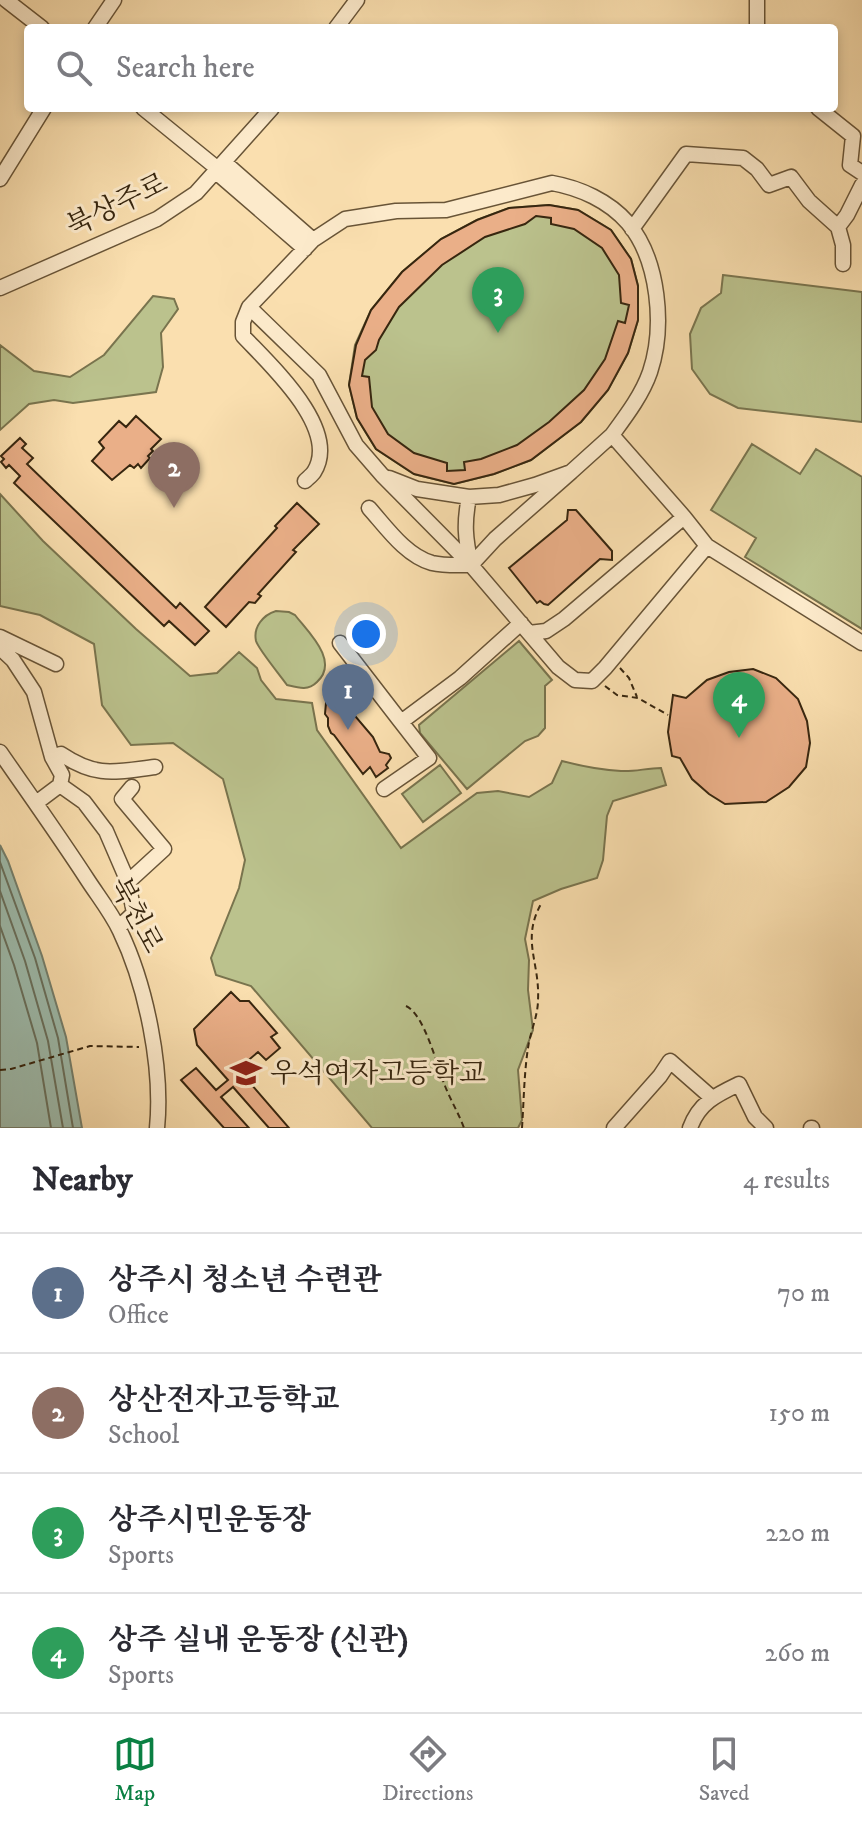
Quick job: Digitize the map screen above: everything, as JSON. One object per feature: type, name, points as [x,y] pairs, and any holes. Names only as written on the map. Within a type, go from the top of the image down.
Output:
[{"type":"street","points":[[6,0],[37,24]]},
{"type":"street","points":[[98,24],[114,0]]},
{"type":"street","points":[[339,24],[357,0]]},
{"type":"street","points":[[757,0],[757,24]]},
{"type":"street","points":[[0,179],[42,112]]},
{"type":"street","points":[[148,112],[309,244]]},
{"type":"street","name":"북상주로","points":[[0,288],[157,219],[196,193],[268,112]]},
{"type":"street","points":[[823,112],[853,136],[850,165],[862,173]]},
{"type":"street","points":[[632,229],[686,154],[743,158],[757,169],[769,185],[791,177],[809,201],[838,227],[843,245],[843,264]]},
{"type":"street","points":[[305,481],[315,471],[320,450],[314,423],[284,381],[243,336],[243,322],[249,307],[309,244],[345,219],[396,211],[446,210],[552,183],[573,187],[602,201],[626,220],[655,281],[657,343],[650,373],[612,435],[495,539],[471,565],[443,565],[421,559],[406,548],[369,508]]},
{"type":"street","points":[[838,227],[862,185]]},
{"type":"street","points":[[249,307],[319,375],[356,445],[382,475],[471,565],[558,667],[575,680],[592,681],[707,546]]},
{"type":"street","points":[[612,435],[707,546],[862,643]]},
{"type":"street","points":[[382,475],[417,489],[469,497],[499,495],[571,472]]},
{"type":"street","points":[[469,497],[464,521],[471,565]]},
{"type":"street","points":[[401,722],[525,628],[546,631],[564,619],[684,517]]},
{"type":"street","points":[[0,637],[56,664]]},
{"type":"street","points":[[340,643],[429,758],[384,789]]},
{"type":"street","points":[[0,648],[13,660],[34,692],[52,757],[62,775],[60,785],[36,803]]},
{"type":"street","name":"북천로","points":[[0,752],[119,927],[134,962],[154,1047],[159,1116],[157,1128]]},
{"type":"street","points":[[52,757],[61,754],[79,766],[99,772],[155,767]]},
{"type":"street","points":[[60,785],[84,802],[106,831],[128,882],[134,913],[119,927]]},
{"type":"street","points":[[128,882],[164,849],[122,799],[132,787]]},
{"type":"street","points":[[614,1128],[670,1061],[711,1097]]},
{"type":"street","points":[[690,1128],[711,1097],[739,1084],[755,1117],[766,1128]]},
{"type":"path","points":[[612,659],[629,678],[638,698]]},
{"type":"path","points":[[594,678],[617,695],[638,698],[668,715]]},
{"type":"path","points":[[522,1128],[526,1065],[539,1002],[531,933],[534,916],[541,904]]},
{"type":"path","points":[[406,1006],[417,1015],[464,1128]]},
{"type":"path","points":[[0,1070],[90,1046],[154,1047]]},
{"type":"green space","points":[[549,205],[578,210],[611,230],[631,259],[638,286],[638,320],[628,353],[608,390],[581,422],[531,460],[454,484],[414,474],[376,449],[357,418],[349,385],[355,345],[371,310],[402,272],[441,239],[509,208]]},
{"type":"green space","points":[[723,275],[862,292],[862,422],[738,408],[710,394],[692,369],[690,334],[701,308],[721,293]]},
{"type":"green space","points":[[153,296],[174,299],[178,309],[161,333],[163,367],[156,392],[73,403],[54,400],[29,404],[0,430],[0,345],[34,371],[70,377],[104,355]]},
{"type":"green space","points":[[752,444],[800,474],[816,449],[862,477],[862,629],[745,557],[756,538],[711,510]]},
{"type":"green space","points":[[0,494],[43,541],[190,676],[217,673],[239,652],[257,668],[261,680],[276,699],[312,703],[317,730],[401,848],[477,793],[498,791],[529,797],[552,783],[562,761],[614,770],[661,768],[666,785],[613,801],[607,816],[603,860],[597,878],[533,901],[525,939],[533,1030],[518,1070],[522,1120],[518,1128],[372,1128],[251,986],[216,975],[211,958],[239,888],[245,860],[223,779],[173,743],[131,745],[102,705],[94,644],[40,615],[0,606]]},
{"type":"green space","points":[[276,611],[295,615],[320,647],[325,665],[323,674],[310,687],[287,685],[256,641],[260,622]]},
{"type":"green space","points":[[519,641],[552,680],[545,686],[545,728],[467,789],[420,733],[419,725]]},
{"type":"green space","points":[[440,765],[461,793],[423,822],[402,794]]},
{"type":"water","points":[[0,845],[42,956],[66,1037],[82,1128],[0,1128]]},
{"type":"building","points":[[549,205],[578,210],[611,230],[631,259],[638,286],[638,320],[628,353],[608,390],[581,422],[531,460],[454,484],[414,474],[376,449],[357,418],[349,385],[356,345],[371,310],[402,272],[441,239],[509,208]],"holes":[[[536,216],[551,218],[551,224],[574,229],[602,248],[619,275],[621,303],[629,305],[625,323],[618,321],[605,359],[584,390],[549,422],[517,445],[464,462],[465,470],[447,471],[447,463],[414,453],[388,434],[372,407],[369,377],[362,376],[365,360],[376,350],[399,307],[442,265],[485,237],[525,224]]]},
{"type":"building","points":[[136,416],[161,439],[151,449],[150,458],[141,468],[138,464],[134,468],[130,465],[112,480],[92,461],[104,448],[99,442],[119,421],[126,427]]},
{"type":"building","points":[[20,438],[26,444],[22,448],[33,458],[27,464],[176,608],[180,603],[209,631],[195,645],[169,621],[164,626],[14,483],[20,476],[9,465],[6,468],[1,456]]},
{"type":"building","points":[[297,503],[319,524],[293,550],[296,552],[258,594],[261,596],[255,603],[249,602],[226,627],[205,607]]},
{"type":"building","points":[[568,510],[576,510],[612,551],[612,560],[600,559],[548,605],[540,601],[537,603],[509,568],[567,520]]},
{"type":"building","points":[[753,669],[776,678],[798,699],[807,721],[810,743],[806,767],[789,787],[766,802],[725,804],[692,779],[680,758],[672,756],[668,732],[673,695],[686,698],[707,680],[729,672]]},
{"type":"building","points":[[328,681],[358,687],[355,716],[373,737],[380,752],[389,754],[391,758],[386,765],[388,768],[376,777],[370,767],[363,774],[331,733],[325,714]]},
{"type":"building","points":[[231,992],[240,1001],[249,1001],[277,1033],[271,1037],[280,1048],[266,1060],[258,1052],[238,1069],[289,1128],[269,1128],[233,1087],[221,1097],[249,1128],[224,1128],[181,1080],[196,1068],[216,1090],[228,1080],[197,1045],[194,1029]]},
{"type":"place","name":"상주시민운동장","points":[[498,333]]},
{"type":"place","name":"상산전자고등학교","points":[[174,508]]},
{"type":"place","name":"상주시 청소년 수련관","points":[[348,730]]},
{"type":"place","name":"상주 실내 운동장 (신관)","points":[[739,738]]},
{"type":"place","name":"우석여자고등학교","points":[[246,1073]]}]
